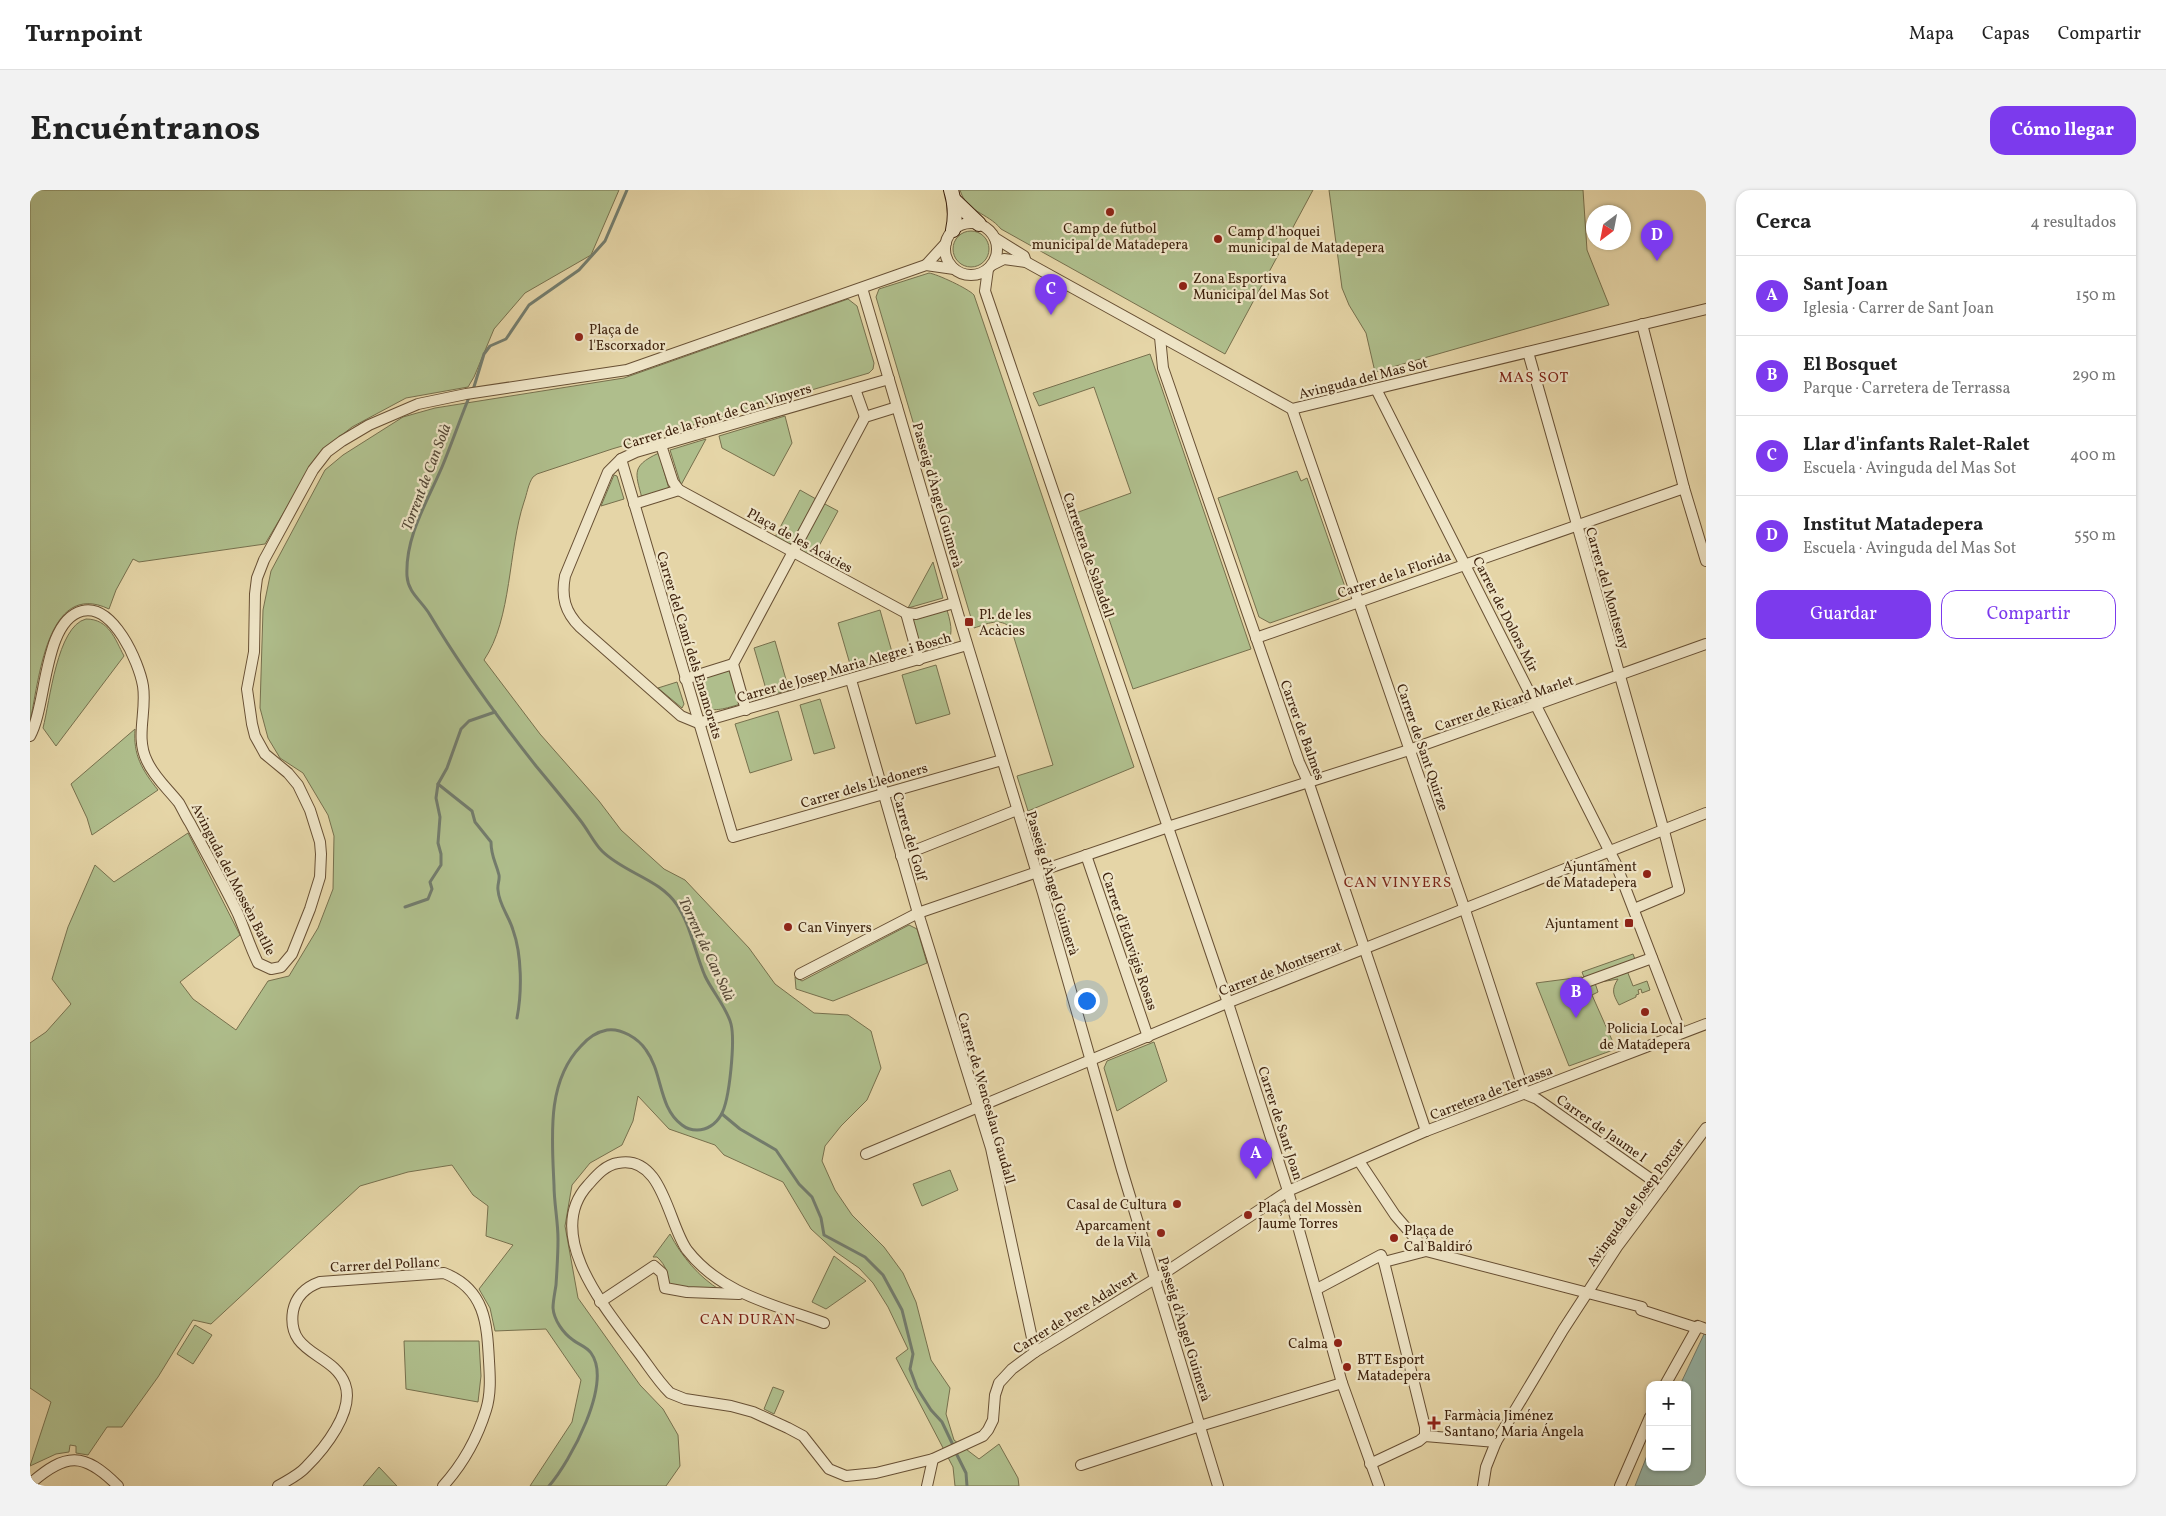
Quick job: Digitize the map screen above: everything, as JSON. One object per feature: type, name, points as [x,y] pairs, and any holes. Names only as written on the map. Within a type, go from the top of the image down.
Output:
[{"type":"street","points":[[862,288],[926,265],[976,275],[990,267],[997,252],[995,238],[986,228],[979,224],[953,195]]},
{"type":"street","points":[[953,195],[955,220],[945,254],[959,271],[985,291]]},
{"type":"street","points":[[926,265],[949,236],[965,224],[979,224]]},
{"type":"street","name":"Avinguda del Mas Sot","points":[[995,238],[1024,256],[1026,262]]},
{"type":"street","name":"Avinguda del Mas Sot","points":[[990,267],[1004,259],[1026,262],[1292,409],[1706,309]]},
{"type":"street","name":"Carretera de Sabadell","points":[[990,267],[985,291],[1167,827]]},
{"type":"street","name":"Passeig d'Àngel Guimerà","points":[[862,288],[954,603],[1037,872],[1154,1278],[1218,1486]]},
{"type":"street","name":"Avinguda del Mossèn Batlle","points":[[30,736],[40,710],[52,648],[59,631],[69,618],[81,611],[95,611],[102,614],[117,628],[139,671],[144,698],[142,750],[150,768],[179,804],[199,839],[230,897],[258,963],[271,969],[282,967],[292,954],[312,902],[320,877],[321,854],[320,842],[310,810],[298,785],[288,772],[265,754],[255,736],[247,689],[254,652],[254,594],[257,578],[264,560],[313,470],[327,452],[342,440],[369,425],[404,409],[431,400],[627,370],[862,288]]},
{"type":"street","points":[[1642,324],[1684,488],[1706,561]]},
{"type":"street","name":"Carrer de Balmes","points":[[1160,337],[1160,357],[1163,368],[1299,762],[1309,784],[1426,1131]]},
{"type":"street","name":"Carrer del Montseny","points":[[1528,352],[1664,830],[1679,890],[1634,909]]},
{"type":"street","name":"Carrer de la Font de Can Vinyers","points":[[698,723],[681,716],[580,627],[571,618],[564,602],[562,594],[565,576],[608,472],[621,459],[636,452],[889,379]]},
{"type":"street","points":[[856,389],[865,417]]},
{"type":"street","name":"Carrer de Dolors Mir","points":[[1376,389],[1610,852],[1634,909],[1681,1033]]},
{"type":"street","points":[[746,710],[733,664],[791,551],[865,417],[897,407]]},
{"type":"street","name":"Carrer de Sant Quirze","points":[[1292,409],[1360,601],[1409,750],[1465,910],[1525,1094]]},
{"type":"street","points":[[634,504],[679,490],[673,482],[661,445]]},
{"type":"street","name":"Carrer del Camí dels Enamorats","points":[[621,459],[698,723],[734,837]]},
{"type":"street","name":"Carrer de la Florida","points":[[1256,638],[1684,488]]},
{"type":"street","name":"Plaça de les Acàcies","points":[[679,490],[906,614]]},
{"type":"street","points":[[919,660],[906,614],[916,614],[954,603]]},
{"type":"street","name":"Carrer de Ricard Marlet","points":[[800,974],[918,912],[1167,827],[1309,784],[1409,750],[1706,644]]},
{"type":"street","name":"Carrer de Josep Maria Alegre i Bosch","points":[[698,723],[967,645]]},
{"type":"street","points":[[685,678],[733,664]]},
{"type":"street","name":"Carrer del Golf","points":[[851,680],[918,912]]},
{"type":"street","name":"Carrer dels Lledoners","points":[[734,837],[1002,760]]},
{"type":"street","points":[[901,856],[1017,810]]},
{"type":"street","name":"Carrer de Montserrat","points":[[866,1154],[1228,1003],[1706,813]]},
{"type":"street","name":"Carrer de Sant Joan","points":[[1167,827],[1228,1003],[1288,1191],[1342,1383],[1379,1486]]},
{"type":"street","name":"Carrer d'Eduvigis Rosas","points":[[1086,855],[1148,1037]]},
{"type":"street","name":"Carrer de Wenceslau Gaudall","points":[[918,912],[990,1148],[1035,1352]]},
{"type":"street","points":[[1586,982],[1652,958]]},
{"type":"street","name":"Carretera de Terrassa","points":[[1288,1191],[1426,1131],[1706,1024]]},
{"type":"street","name":"Carrer de Jaume I","points":[[1525,1094],[1537,1098],[1662,1187]]},
{"type":"street","name":"Avinguda de Josep Porcar","points":[[1483,1486],[1486,1467],[1507,1421],[1617,1247],[1706,1128]]},
{"type":"street","points":[[1359,1161],[1395,1215],[1426,1251]]},
{"type":"street","name":"Carrer de Pere Adalvert","points":[[741,1294],[706,1270],[687,1250],[673,1224],[659,1187],[652,1175],[638,1166],[624,1162],[611,1165],[595,1177],[580,1194],[572,1218],[574,1237],[591,1286],[600,1302],[670,1393],[677,1398],[731,1406],[753,1412],[788,1428],[803,1436],[822,1462],[835,1473],[846,1476],[876,1473],[933,1459],[984,1436],[991,1425],[999,1383],[1012,1369],[1035,1352],[1288,1191]]},
{"type":"street","points":[[1317,1289],[1382,1258],[1426,1251],[1642,1307],[1641,1310],[1700,1328],[1667,1381]]},
{"type":"street","points":[[1382,1258],[1425,1427],[1425,1436]]},
{"type":"street","points":[[600,1302],[654,1266],[662,1273],[665,1288],[687,1292],[741,1294],[824,1323]]},
{"type":"street","name":"Carrer del Pollanc","points":[[278,1486],[306,1468],[335,1430],[345,1406],[346,1388],[334,1367],[306,1348],[296,1335],[293,1314],[294,1305],[299,1296],[305,1289],[320,1282],[444,1273],[461,1281],[471,1290],[478,1301],[486,1325],[490,1375],[487,1408],[476,1438],[460,1465],[443,1486]]},
{"type":"street","points":[[1081,1465],[1200,1426],[1342,1383]]},
{"type":"street","points":[[1620,1486],[1646,1426]]},
{"type":"street","points":[[1370,1464],[1419,1441],[1425,1436],[1496,1442]]},
{"type":"street","points":[[927,1486],[933,1459]]},
{"type":"street","points":[[30,1484],[56,1463],[69,1460],[86,1463],[101,1470],[118,1486]]},
{"type":"green space","points":[[30,190],[619,190],[591,255],[525,293],[494,329],[468,387],[406,398],[352,427],[328,446],[309,470],[265,544],[139,562],[133,559],[116,590],[109,609],[88,604],[71,608],[59,621],[49,640],[42,661],[30,721]]},
{"type":"green space","name":"Zona Esportiva Municipal del Mas Sot","points":[[960,190],[1313,190],[1225,354],[1001,229],[996,223],[972,208],[963,198]]},
{"type":"green space","points":[[1329,190],[1583,190],[1586,250],[1609,305],[1375,372],[1366,333],[1349,305],[1342,288]]},
{"type":"green space","points":[[971,231],[978,232],[984,236],[988,242],[988,256],[984,262],[978,266],[971,267],[964,266],[958,262],[954,256],[953,249],[954,242],[958,236],[964,232]]},
{"type":"green space","points":[[929,273],[953,282],[974,295],[1134,767],[1028,811],[1017,776],[1053,765],[1011,628],[998,622],[974,628],[876,297],[879,289]]},
{"type":"green space","points":[[848,299],[857,306],[874,363],[873,369],[869,373],[612,449],[533,477],[519,521],[500,625],[484,660],[540,734],[599,801],[621,830],[664,869],[685,880],[749,948],[775,984],[814,1013],[848,1015],[871,1031],[881,1068],[867,1100],[841,1126],[825,1146],[822,1161],[835,1190],[852,1215],[884,1247],[903,1273],[916,1302],[931,1360],[950,1388],[946,1414],[954,1440],[979,1459],[999,1444],[1018,1478],[1019,1486],[955,1486],[953,1467],[896,1358],[908,1349],[888,1307],[873,1283],[859,1268],[836,1252],[811,1229],[783,1182],[724,1155],[715,1145],[669,1129],[638,1096],[633,1121],[622,1145],[590,1163],[572,1185],[565,1226],[578,1298],[640,1385],[663,1409],[678,1435],[680,1466],[666,1486],[530,1486],[572,1422],[581,1380],[546,1329],[495,1331],[490,1308],[479,1289],[513,1245],[486,1236],[488,1206],[473,1195],[452,1165],[408,1172],[360,1186],[211,1324],[193,1320],[158,1377],[122,1427],[107,1427],[88,1455],[76,1453],[76,1446],[70,1445],[69,1452],[56,1454],[30,1466],[51,1402],[30,1388],[30,1043],[46,1032],[71,1004],[52,979],[68,927],[95,865],[114,882],[188,833],[240,935],[180,982],[193,999],[236,1030],[268,981],[289,976],[318,928],[333,889],[334,836],[328,815],[303,773],[280,758],[268,738],[260,708],[263,610],[271,571],[325,470],[343,455],[403,417],[435,408],[624,378]]},
{"type":"green space","points":[[1150,354],[1251,649],[1133,689],[1073,514],[1131,493],[1094,387],[1039,406],[1033,393]]},
{"type":"green space","points":[[785,416],[792,443],[774,476],[722,448],[719,436]]},
{"type":"green space","points":[[706,439],[681,485],[670,450]]},
{"type":"green space","points":[[659,453],[669,489],[643,503],[637,473],[643,463]]},
{"type":"green space","points":[[1297,471],[1301,481],[1307,478],[1345,587],[1339,599],[1270,623],[1259,617],[1218,498]]},
{"type":"green space","points":[[614,475],[617,476],[624,499],[601,506]]},
{"type":"green space","points":[[800,490],[816,499],[790,545],[775,537]]},
{"type":"green space","points":[[823,503],[838,511],[813,557],[798,549]]},
{"type":"green space","points":[[933,562],[943,598],[908,608]]},
{"type":"green space","points":[[880,610],[894,659],[852,671],[838,623]]},
{"type":"green space","points":[[947,610],[951,631],[947,642],[935,648],[915,653],[910,621]]},
{"type":"green space","points":[[86,619],[100,622],[106,626],[124,656],[56,746],[43,728],[56,666],[68,635],[76,625]]},
{"type":"green space","points":[[775,641],[789,690],[768,696],[754,648]]},
{"type":"green space","points":[[736,665],[747,702],[723,709],[715,710],[709,708],[704,704],[693,673]]},
{"type":"green space","points":[[936,665],[950,714],[916,724],[902,675]]},
{"type":"green space","points":[[677,682],[684,704],[682,708],[658,688]]},
{"type":"green space","points":[[820,699],[835,748],[814,754],[800,705]]},
{"type":"green space","points":[[778,711],[792,760],[750,773],[735,724]]},
{"type":"green space","points":[[135,729],[135,747],[140,762],[147,776],[158,790],[92,835],[87,818],[71,784]]},
{"type":"green space","points":[[909,925],[917,929],[927,963],[833,1001],[796,989],[795,977],[802,981]]},
{"type":"green space","points":[[1633,954],[1636,962],[1626,968],[1633,986],[1647,981],[1650,990],[1642,993],[1641,989],[1638,990],[1639,994],[1636,997],[1619,1005],[1614,992],[1614,986],[1618,979],[1595,983],[1598,992],[1592,995],[1616,1049],[1569,1066],[1536,983],[1582,977],[1583,981],[1585,980],[1582,972]]},
{"type":"green space","points":[[1154,1042],[1167,1081],[1117,1111],[1104,1068],[1107,1061]]},
{"type":"green space","points":[[950,1170],[958,1190],[922,1206],[913,1184]]},
{"type":"green space","points":[[670,1234],[692,1266],[720,1290],[668,1286],[665,1267],[657,1257],[653,1257]]},
{"type":"green space","points":[[834,1256],[866,1281],[826,1309],[812,1302]]},
{"type":"green space","points":[[195,1325],[212,1335],[193,1364],[177,1354]]},
{"type":"green space","points":[[404,1341],[479,1341],[481,1376],[478,1402],[406,1389]]},
{"type":"green space","points":[[773,1387],[784,1391],[774,1414],[764,1409]]},
{"type":"green space","points":[[379,1467],[397,1486],[363,1486]]},
{"type":"water","points":[[1706,1330],[1706,1486],[1635,1486],[1646,1458],[1646,1471],[1691,1471],[1691,1381],[1682,1381]]},
{"type":"waterway","name":"Torrent de Can Solà","points":[[473,390],[484,354],[490,346],[506,339],[529,305],[579,270],[605,241],[627,190]]},
{"type":"waterway","name":"Torrent de Can Solà","points":[[470,395],[413,534],[407,562],[407,576],[410,587],[494,711],[580,820],[599,848],[611,859],[652,882],[670,896],[677,905],[686,922],[705,976],[729,1018],[732,1032],[731,1070],[724,1107],[717,1121],[701,1130],[687,1128],[674,1118],[646,1050],[623,1032],[607,1030],[589,1038],[570,1060],[562,1076],[557,1093],[552,1130],[558,1239],[553,1308],[557,1322],[563,1330],[575,1342],[591,1353],[596,1366],[597,1383],[586,1422],[568,1459],[549,1486]]},
{"type":"waterway","points":[[405,907],[428,899],[432,889],[430,882],[441,865],[438,843],[440,817],[436,798],[438,784],[447,768],[461,729],[469,721],[495,712]]},
{"type":"waterway","points":[[438,784],[472,811],[475,822],[491,842],[499,875],[499,895],[516,940],[520,962],[520,997],[517,1018]]},
{"type":"waterway","points":[[722,1114],[740,1129],[776,1150],[799,1184],[812,1197],[821,1218],[824,1235],[865,1257],[883,1275],[902,1310],[913,1354],[910,1369],[917,1388],[931,1410],[942,1422],[952,1443]]},
{"type":"waterway","points":[[957,1455],[966,1473],[967,1486]]},
{"type":"place","name":"Camp de futbol municipal de Matadepera","points":[[1110,212]]},
{"type":"place","name":"Camp d'hoquei municipal de Matadepera","points":[[1218,239]]},
{"type":"place","name":"Institut Matadepera","points":[[1657,261]]},
{"type":"place","name":"Zona Esportiva Municipal del Mas Sot","points":[[1183,286]]},
{"type":"place","name":"Llar d'infants Ralet-Ralet","points":[[1051,315]]},
{"type":"place","name":"Plaça de l'Escorxador","points":[[579,337]]},
{"type":"place","name":"Pl. de les Acàcies","points":[[969,622]]},
{"type":"place","name":"Ajuntament de Matadepera","points":[[1647,874]]},
{"type":"place","name":"Ajuntament","points":[[1629,923]]},
{"type":"place","name":"Can Vinyers","points":[[788,927]]},
{"type":"place","name":"Policia Local de Matadepera","points":[[1645,1012]]},
{"type":"place","name":"El Bosquet","points":[[1576,1018]]},
{"type":"place","name":"Sant Joan","points":[[1256,1179]]},
{"type":"place","name":"Casal de Cultura","points":[[1177,1204]]},
{"type":"place","name":"Plaça del Mossèn Jaume Torres","points":[[1248,1215]]},
{"type":"place","name":"Aparcament de la Vila","points":[[1161,1233]]},
{"type":"place","name":"Plaça de Cal Baldiró","points":[[1394,1238]]},
{"type":"place","name":"Calma","points":[[1338,1343]]},
{"type":"place","name":"BTT Esport Matadepera","points":[[1347,1367]]},
{"type":"place","name":"Farmàcia Jiménez Santano, Maria Ángela","points":[[1434,1423]]},
{"type":"district","name":"MAS SOT","points":[[1534,377]]},
{"type":"district","name":"CAN VINYERS","points":[[1398,882]]},
{"type":"district","name":"CAN DURAN","points":[[748,1319]]}]
